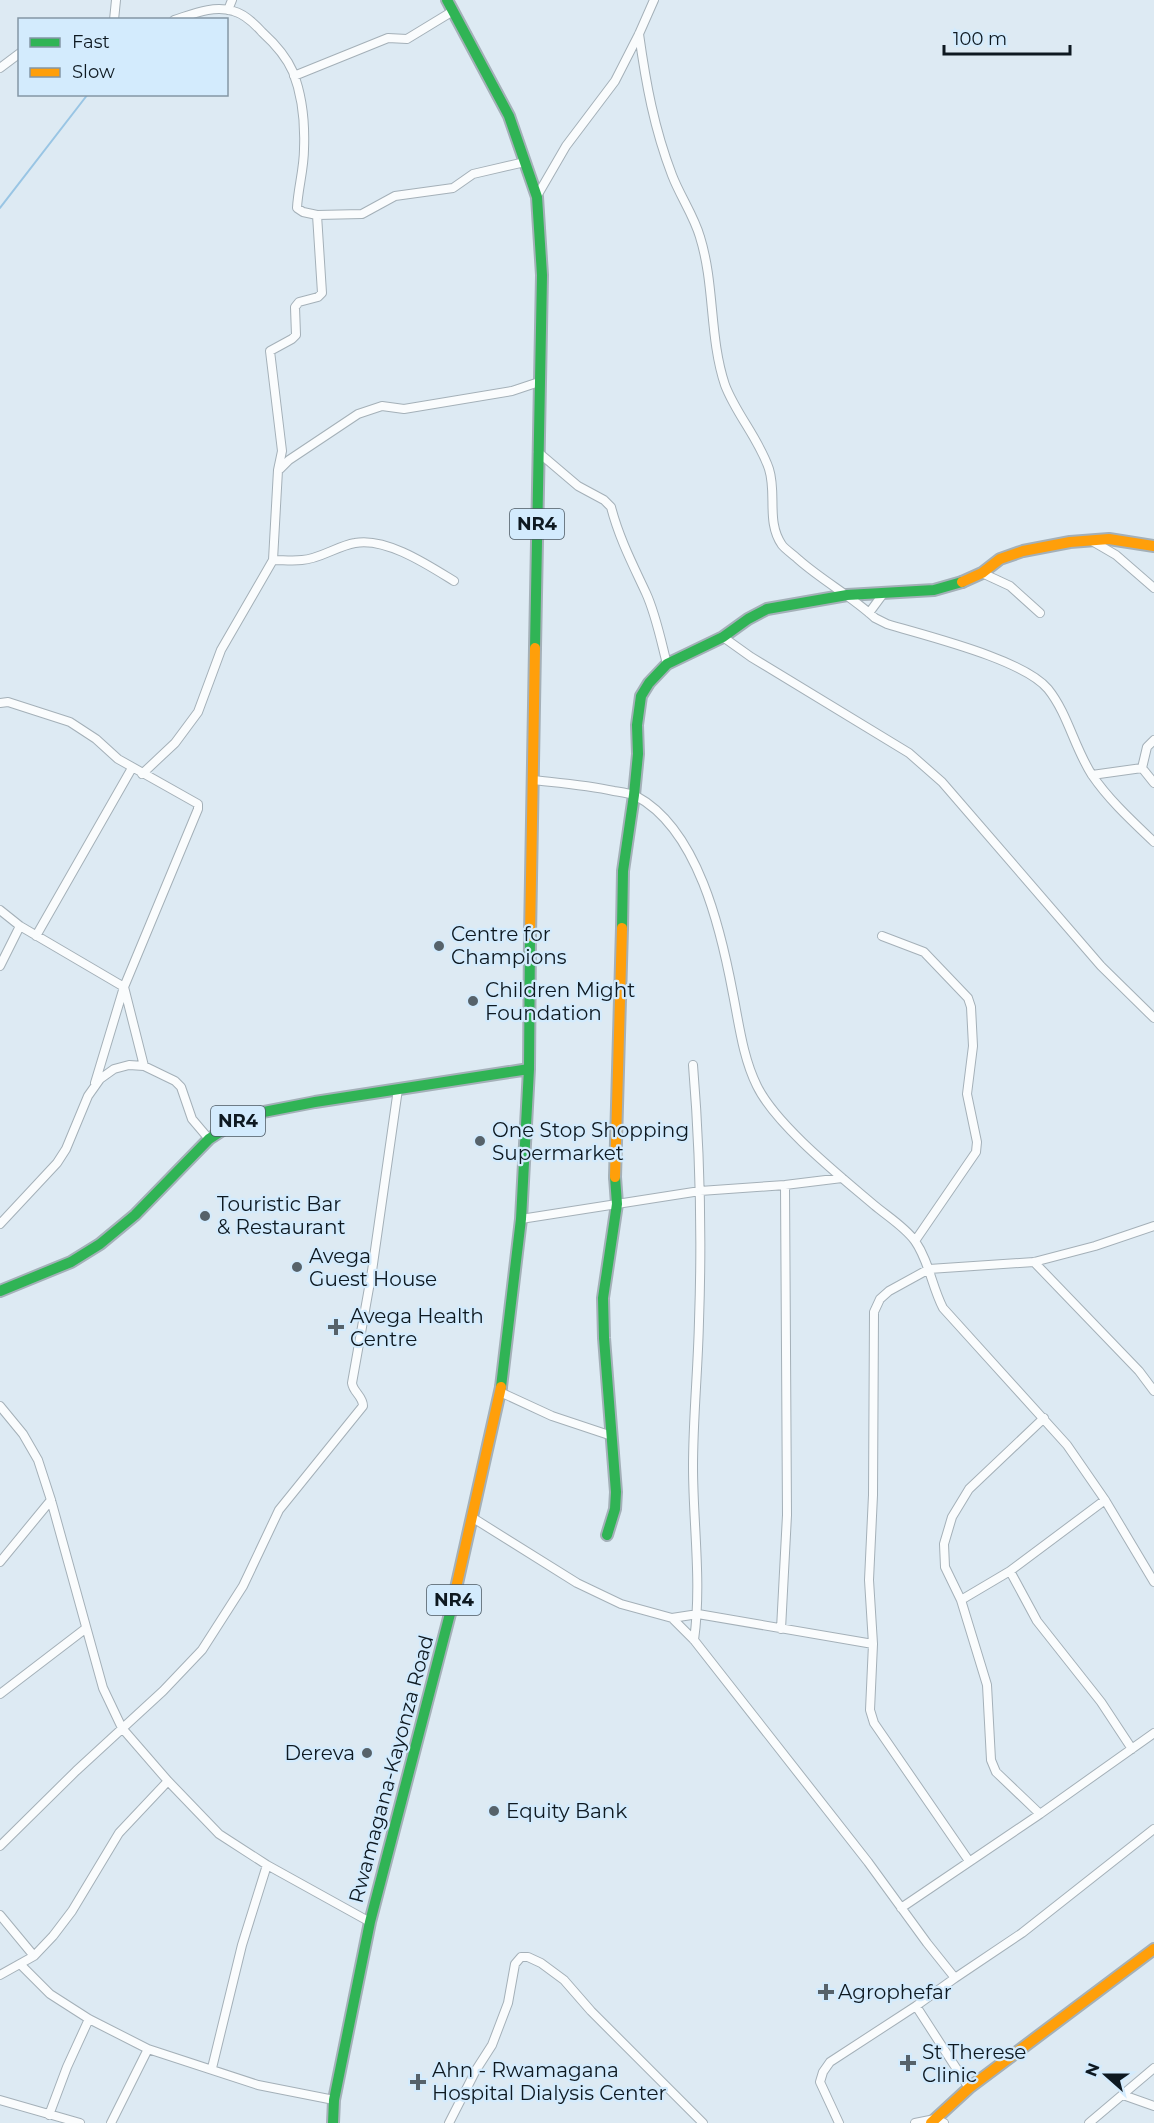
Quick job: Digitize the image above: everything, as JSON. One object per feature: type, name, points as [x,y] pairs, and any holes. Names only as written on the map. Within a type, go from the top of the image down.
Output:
[{"type":"main road","name":"NR4","points":[[0,1291],[71,1262],[100,1244],[135,1215],[209,1139],[235,1122],[253,1114],[529,1068],[537,451],[542,275],[537,197],[509,116],[447,0]]},
{"type":"main road","points":[[607,1535],[615,1509],[603,1298],[617,1204],[614,1160],[621,995],[623,871],[634,795],[638,754],[637,724],[641,696],[649,683],[667,664],[723,637],[767,609],[847,595],[934,590],[960,583],[982,573],[1000,559],[1023,551],[1070,542],[1109,539],[1154,546]]},
{"type":"main road","name":"Rwamagana-Kayonza Road","points":[[333,2123],[334,2100],[370,1922],[447,1629],[500,1392],[521,1219],[529,1068]]},
{"type":"main road","points":[[937,2122],[969,2088],[1154,1949]]},
{"type":"street","points":[[114,18],[116,0]]},
{"type":"street","points":[[228,10],[232,0]]},
{"type":"street","points":[[537,197],[566,146],[615,81],[654,0]]},
{"type":"street","points":[[180,18],[205,10],[235,11],[249,19],[269,39],[292,70],[300,99],[304,150],[297,190],[297,208],[303,212],[317,215],[362,214],[394,196],[453,188],[473,174],[525,162]]},
{"type":"street","points":[[294,76],[388,38],[407,39],[453,11]]},
{"type":"street","points":[[639,34],[650,107],[656,130],[673,177],[700,237],[709,281],[719,365],[727,388],[758,444],[769,470],[772,482],[771,508],[776,532],[782,545],[809,568],[887,624],[983,654],[1031,674],[1047,688],[1066,718],[1079,751],[1092,775],[1121,812],[1154,842]]},
{"type":"street","points":[[0,68],[18,54]]},
{"type":"street","points":[[142,774],[175,742],[198,712],[220,650],[273,560],[278,470],[282,451],[270,351],[296,335],[295,307],[299,302],[318,297],[322,292],[317,215]]},
{"type":"street","points":[[278,470],[288,460],[357,414],[382,406],[404,409],[512,392],[539,382]]},
{"type":"street","points":[[537,451],[578,486],[604,500],[611,507],[632,566],[654,615],[667,664]]},
{"type":"street","points":[[1091,540],[1116,555],[1154,588]]},
{"type":"street","points":[[273,560],[303,561],[355,543],[370,542],[383,544],[404,553],[454,581]]},
{"type":"street","points":[[982,573],[1010,586],[1040,613]]},
{"type":"street","points":[[869,613],[883,594]]},
{"type":"street","points":[[723,637],[751,657],[909,753],[942,782],[1101,966],[1154,1018]]},
{"type":"street","points":[[0,704],[8,702],[70,722],[132,768],[198,804],[198,809],[124,987],[93,1088]]},
{"type":"street","points":[[1142,768],[1147,747],[1154,740]]},
{"type":"street","points":[[36,936],[132,768]]},
{"type":"street","points":[[1092,775],[1142,768]]},
{"type":"street","points":[[1142,768],[1154,783]]},
{"type":"street","points":[[533,780],[588,786],[634,795],[662,815],[698,869],[711,903],[729,971],[743,1046],[757,1086],[782,1121],[842,1178],[915,1241],[929,1269],[943,1308],[1067,1445],[1105,1500],[1154,1582]]},
{"type":"street","points":[[0,910],[20,927],[124,987],[144,1066]]},
{"type":"street","points":[[0,966],[20,927]]},
{"type":"street","points":[[882,936],[924,951],[962,991],[971,1007],[972,1046],[967,1094],[978,1142],[976,1152],[915,1241]]},
{"type":"street","points":[[0,1224],[57,1163],[66,1149],[88,1096],[100,1079],[114,1069],[129,1065],[144,1066],[175,1081],[181,1087],[192,1119],[209,1139]]},
{"type":"street","points":[[693,1065],[699,1129],[700,1191],[699,1319],[693,1465],[698,1614],[694,1640]]},
{"type":"street","points":[[0,1846],[202,1650],[243,1586],[279,1510],[363,1406],[363,1401],[352,1383],[372,1271],[398,1089]]},
{"type":"street","points":[[521,1219],[700,1191],[842,1178]]},
{"type":"street","points":[[781,1629],[787,1515],[785,1185]]},
{"type":"street","points":[[969,1861],[874,1723],[870,1710],[873,1644],[869,1580],[873,1495],[874,1311],[880,1299],[889,1291],[929,1269],[1034,1262],[1095,1246],[1154,1226]]},
{"type":"street","points":[[1034,1262],[1139,1371],[1154,1390]]},
{"type":"street","points":[[500,1392],[552,1416],[612,1436]]},
{"type":"street","points":[[0,1406],[23,1434],[38,1460],[103,1688],[122,1728],[168,1781],[219,1834],[267,1865],[370,1922]]},
{"type":"street","points":[[1040,1814],[996,1772],[991,1760],[987,1685],[961,1600],[945,1567],[944,1544],[952,1517],[969,1489],[1044,1418]]},
{"type":"street","points":[[0,1562],[51,1500]]},
{"type":"street","points":[[961,1600],[1010,1571],[1105,1500]]},
{"type":"street","points":[[473,1518],[577,1583],[621,1604],[672,1618],[698,1614],[873,1644]]},
{"type":"street","points":[[1010,1571],[1037,1621],[1101,1702],[1132,1749]]},
{"type":"street","points":[[672,1618],[694,1640],[868,1862],[955,1978]]},
{"type":"street","points":[[0,1694],[85,1629]]},
{"type":"street","points":[[901,1908],[1154,1733]]},
{"type":"street","points":[[0,1975],[34,1956],[53,1936],[72,1911],[119,1833],[168,1781]]},
{"type":"street","points":[[839,2123],[820,2082],[830,2062],[1022,1933],[1154,1829]]},
{"type":"street","points":[[212,2068],[242,1945],[267,1865]]},
{"type":"street","points":[[0,1915],[34,1956]]},
{"type":"street","points":[[449,2123],[476,2070],[492,2045],[508,2003],[515,1964],[520,1957],[528,1957],[542,1963],[564,1980],[591,2011],[703,2123]]},
{"type":"street","points":[[20,1964],[50,1994],[89,2019],[148,2049],[212,2068],[258,2085],[334,2100]]},
{"type":"street","points":[[916,2006],[969,2088]]},
{"type":"street","points":[[49,2115],[67,2067],[89,2019]]},
{"type":"street","points":[[111,2123],[148,2049]]},
{"type":"street","points":[[1089,2123],[1154,2068]]},
{"type":"street","points":[[1123,2095],[1154,2106]]},
{"type":"street","points":[[0,2100],[80,2123]]},
{"type":"street","points":[[915,2123],[937,2122]]},
{"type":"waterway","points":[[0,208],[86,96]]},
{"type":"traffic: fast","points":[[447,0],[509,116],[537,197],[542,275],[535,648]]},
{"type":"traffic: fast","points":[[622,928],[623,871],[634,795],[638,754],[637,725],[641,696],[649,683],[667,664],[723,637],[767,609],[847,595],[934,590],[962,582]]},
{"type":"traffic: fast","points":[[501,1387],[521,1219],[529,1069],[530,936]]},
{"type":"traffic: fast","points":[[0,1291],[71,1262],[100,1244],[135,1215],[209,1139],[235,1122],[253,1114],[315,1102],[529,1069]]},
{"type":"traffic: fast","points":[[607,1535],[615,1509],[616,1492],[603,1298],[617,1204],[615,1177]]},
{"type":"traffic: fast","points":[[333,2123],[334,2100],[370,1922],[452,1606]]},
{"type":"traffic: slow","points":[[962,582],[982,573],[1000,559],[1023,551],[1070,542],[1109,539],[1154,546]]},
{"type":"traffic: slow","points":[[530,936],[535,648]]},
{"type":"traffic: slow","points":[[615,1177],[622,928]]},
{"type":"traffic: slow","points":[[452,1606],[501,1387]]},
{"type":"traffic: slow","points":[[931,2123],[969,2088],[1154,1949]]},
{"type":"place","name":"Centre for Champions","points":[[439,946]]},
{"type":"place","name":"Children Might Foundation","points":[[473,1001]]},
{"type":"place","name":"One Stop Shopping Supermarket","points":[[480,1141]]},
{"type":"place","name":"Touristic Bar & Restaurant","points":[[205,1216]]},
{"type":"place","name":"Avega Guest House","points":[[297,1267]]},
{"type":"place","name":"Avega Health Centre","points":[[336,1327]]},
{"type":"place","name":"Dereva","points":[[367,1753]]},
{"type":"place","name":"Equity Bank","points":[[494,1811]]},
{"type":"place","name":"Agrophefar","points":[[826,1992]]},
{"type":"place","name":"St Therese Clinic","points":[[908,2063]]},
{"type":"place","name":"Ahn - Rwamagana Hospital Dialysis Center","points":[[418,2082]]}]
